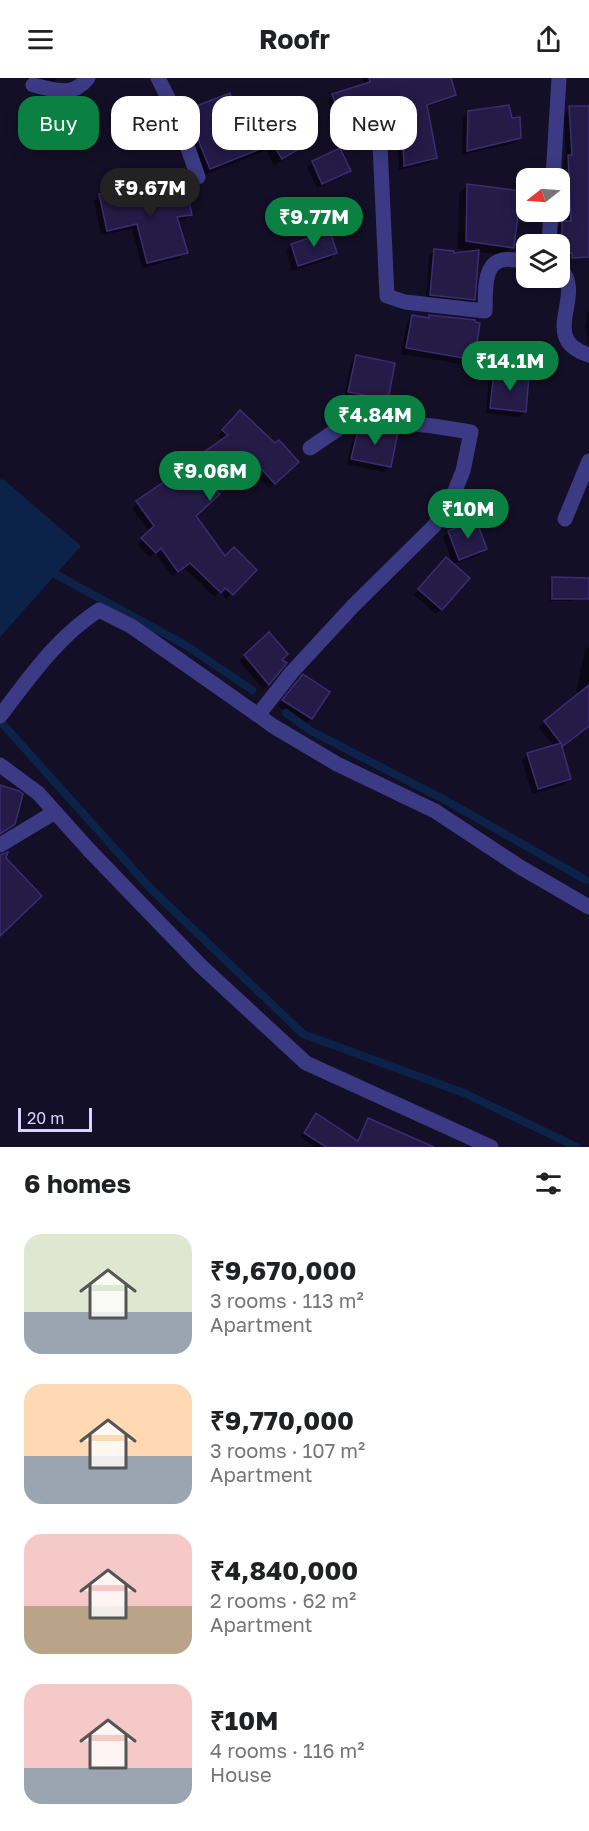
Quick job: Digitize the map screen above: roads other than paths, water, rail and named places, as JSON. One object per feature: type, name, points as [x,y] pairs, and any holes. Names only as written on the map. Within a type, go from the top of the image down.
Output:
[{"type":"street","points":[[33,85],[65,92],[81,87],[88,78]]},
{"type":"street","points":[[158,78],[176,114],[198,177]]},
{"type":"street","points":[[554,168],[559,78]]},
{"type":"street","points":[[380,150],[387,296],[405,302],[485,311],[489,269],[502,260],[516,261]]},
{"type":"street","points":[[569,288],[564,330],[569,342],[577,351],[589,355]]},
{"type":"street","points":[[258,715],[292,672],[353,606],[434,525],[450,503],[463,471],[471,432],[357,416],[310,448]]},
{"type":"street","points":[[565,519],[589,461]]},
{"type":"street","points":[[0,716],[53,648],[82,621],[99,610],[131,626],[273,726],[337,764],[435,811],[520,867],[589,907]]},
{"type":"street","points":[[0,765],[38,793],[90,851],[201,966],[306,1063],[490,1147]]},
{"type":"street","points":[[0,845],[55,812]]},
{"type":"water","points":[[3,479],[81,546],[0,637],[0,480]]},
{"type":"waterway","points":[[46,569],[187,646],[252,690]]},
{"type":"waterway","points":[[286,713],[311,731],[445,800],[586,880]]},
{"type":"waterway","points":[[0,721],[150,888],[303,1034],[464,1093],[577,1147]]}]
